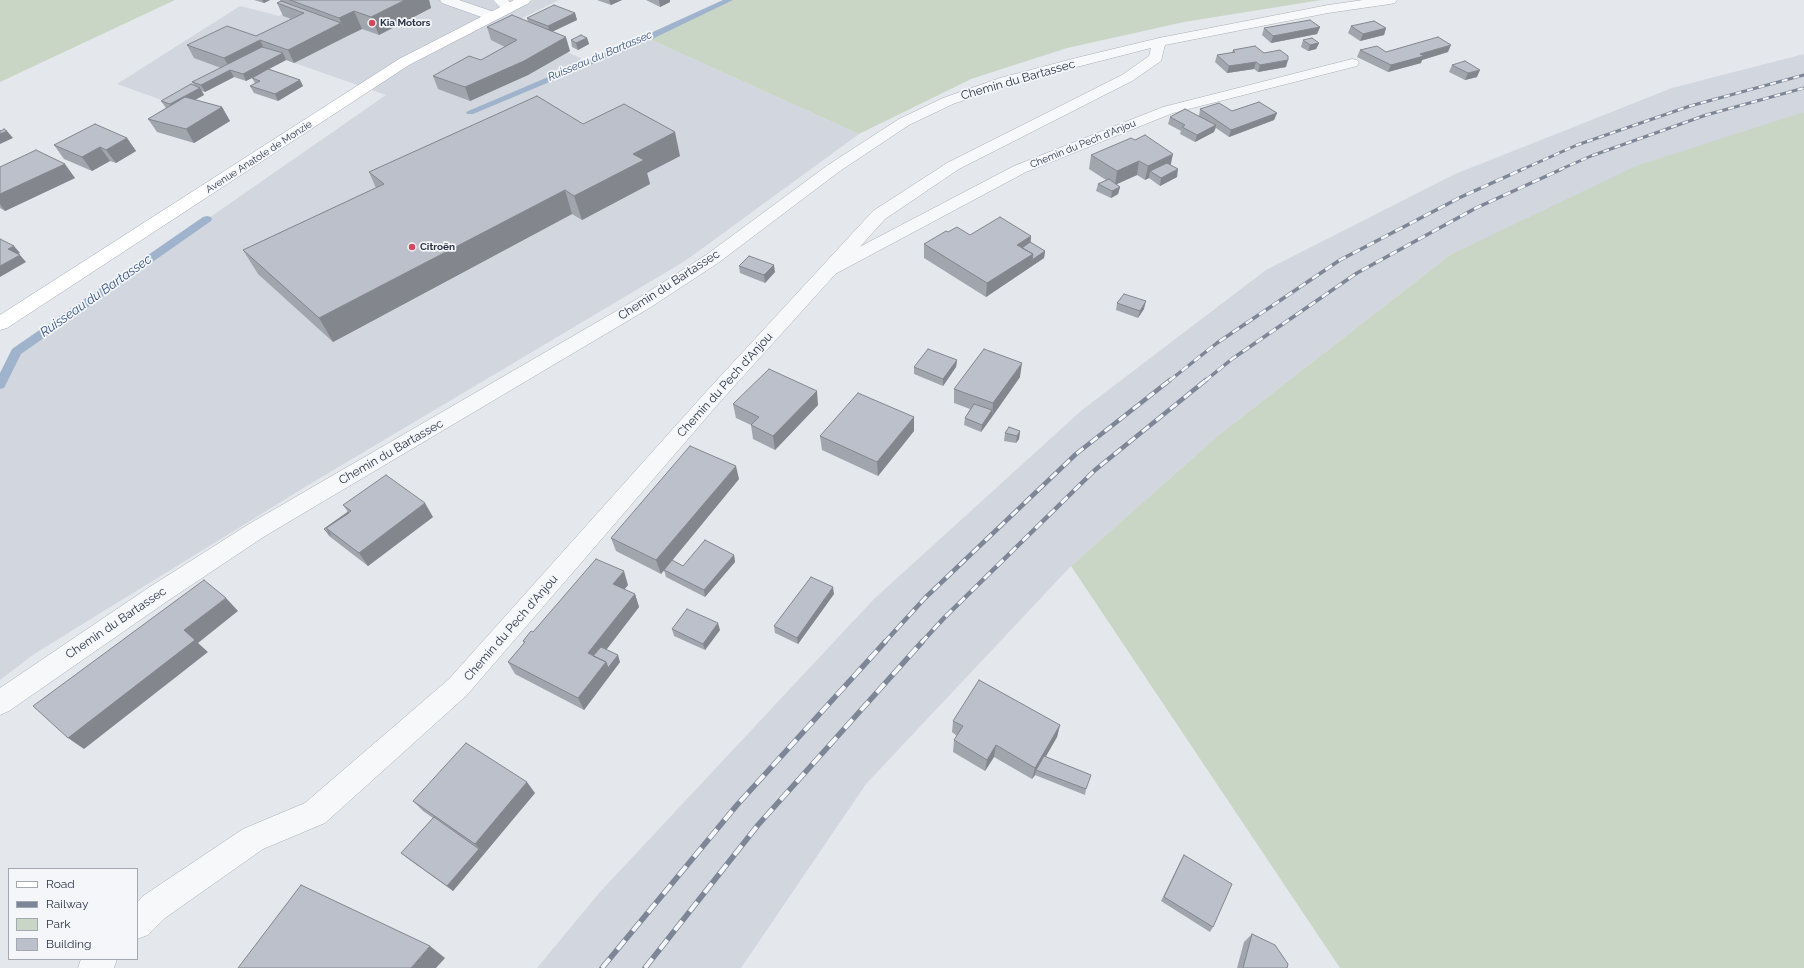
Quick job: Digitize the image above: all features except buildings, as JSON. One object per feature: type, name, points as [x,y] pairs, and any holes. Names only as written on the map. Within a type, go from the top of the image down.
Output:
[{"type":"main road","name":"Avenue Anatole de Monzie","points":[[0,324],[404,62],[492,16],[504,4],[524,0]]},
{"type":"street","points":[[448,0],[492,16]]},
{"type":"street","name":"Chemin du Bartassec","points":[[0,703],[157,595],[257,530],[644,303],[712,259],[834,168],[904,122],[948,101],[1005,81],[1159,42],[1328,9],[1390,0]]},
{"type":"street","name":"Chemin du Pech d'Anjou","points":[[138,923],[154,907],[253,840],[315,813],[458,687],[712,398],[879,215],[953,166],[1127,78],[1156,58],[1159,42]]},
{"type":"street","name":"Chemin du Pech d'Anjou","points":[[831,269],[1020,169],[1168,110],[1352,63]]},
{"type":"street","points":[[92,968],[101,960]]},
{"type":"shaded area","points":[[313,0],[559,0],[508,25],[589,62],[647,38],[859,134],[685,261],[310,484],[34,654],[0,680],[0,385],[16,352],[386,95],[266,53],[170,103],[117,84],[240,6],[279,16]]},
{"type":"shaded area","points":[[1804,54],[1804,112],[1450,255],[1220,434],[1071,566],[866,784],[741,968],[537,968],[600,892],[874,599],[1082,410],[1266,270],[1455,174],[1672,88]]},
{"type":"green space","points":[[0,0],[175,0],[0,82]]},
{"type":"green space","points":[[729,0],[1321,0],[1184,22],[1067,48],[971,79],[859,134],[647,38]]},
{"type":"green space","points":[[1804,112],[1804,968],[1340,968],[1071,566],[1220,434],[1450,255],[1636,166]]},
{"type":"waterway","name":"Ruisseau du Bartassec","points":[[470,112],[647,38],[729,0]]},
{"type":"waterway","name":"Ruisseau du Bartassec","points":[[0,385],[16,352],[207,219]]},
{"type":"railway","points":[[1521,170],[1577,145],[1690,106],[1804,75]]},
{"type":"railway","points":[[1559,170],[1591,156],[1706,115],[1804,88]]},
{"type":"railway","points":[[1169,381],[1217,343],[1340,260],[1461,197],[1523,169]]},
{"type":"railway","points":[[1205,381],[1232,359],[1357,273],[1476,208],[1562,169]]},
{"type":"railway","points":[[884,643],[925,598],[1076,454],[1170,380]]},
{"type":"railway","points":[[921,643],[944,618],[1095,470],[1206,380]]},
{"type":"railway","points":[[602,968],[737,805],[885,642]]},
{"type":"railway","points":[[645,968],[758,825],[922,642]]},
{"type":"place","name":"Kia Motors","points":[[372,23]]},
{"type":"place","name":"Citroën","points":[[412,247]]}]
